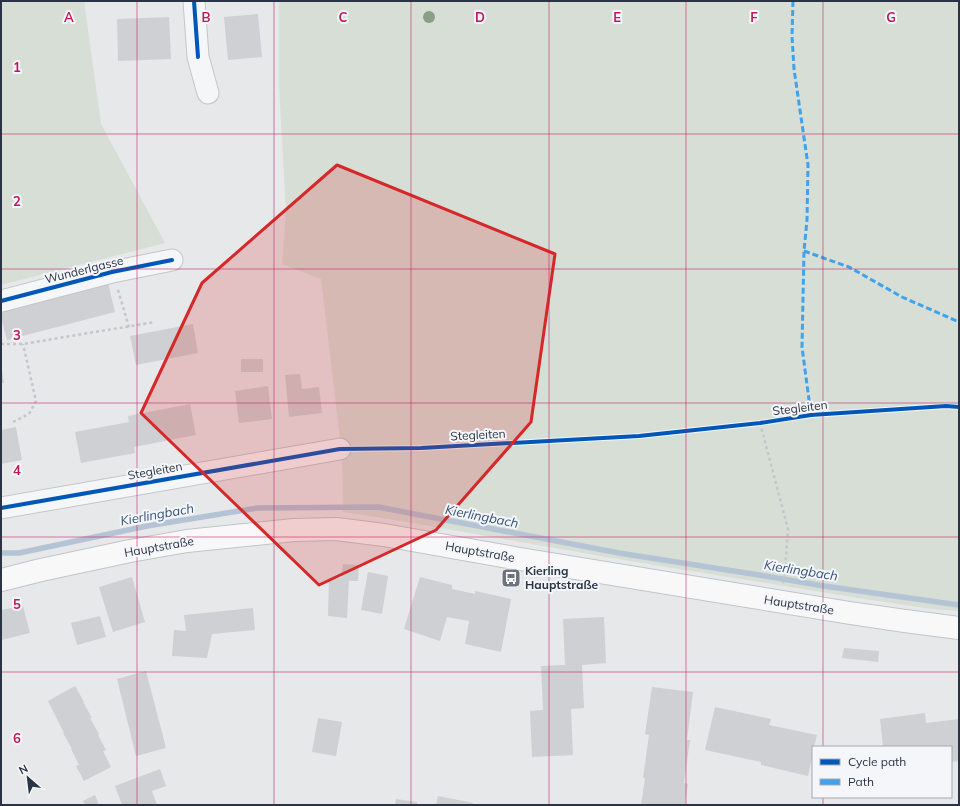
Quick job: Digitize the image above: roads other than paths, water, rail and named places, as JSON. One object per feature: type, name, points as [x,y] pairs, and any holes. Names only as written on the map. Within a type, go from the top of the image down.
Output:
[{"type":"main road","name":"Hauptstraße","points":[[1,580],[48,568],[187,541],[294,530],[336,529],[384,535],[514,558],[850,613],[959,628]]},
{"type":"street","points":[[194,1],[198,57],[208,93]]},
{"type":"street","name":"Wunderlgasse","points":[[1,301],[112,272],[172,260]]},
{"type":"street","name":"Stegleiten","points":[[1,508],[340,449]]},
{"type":"waterway","name":"Kierlingbach","points":[[1,553],[19,553],[147,526],[257,508],[378,507],[619,553],[824,586],[959,605]]},
{"type":"place","name":"Kierling Hauptstraße","points":[[511,578]]}]
